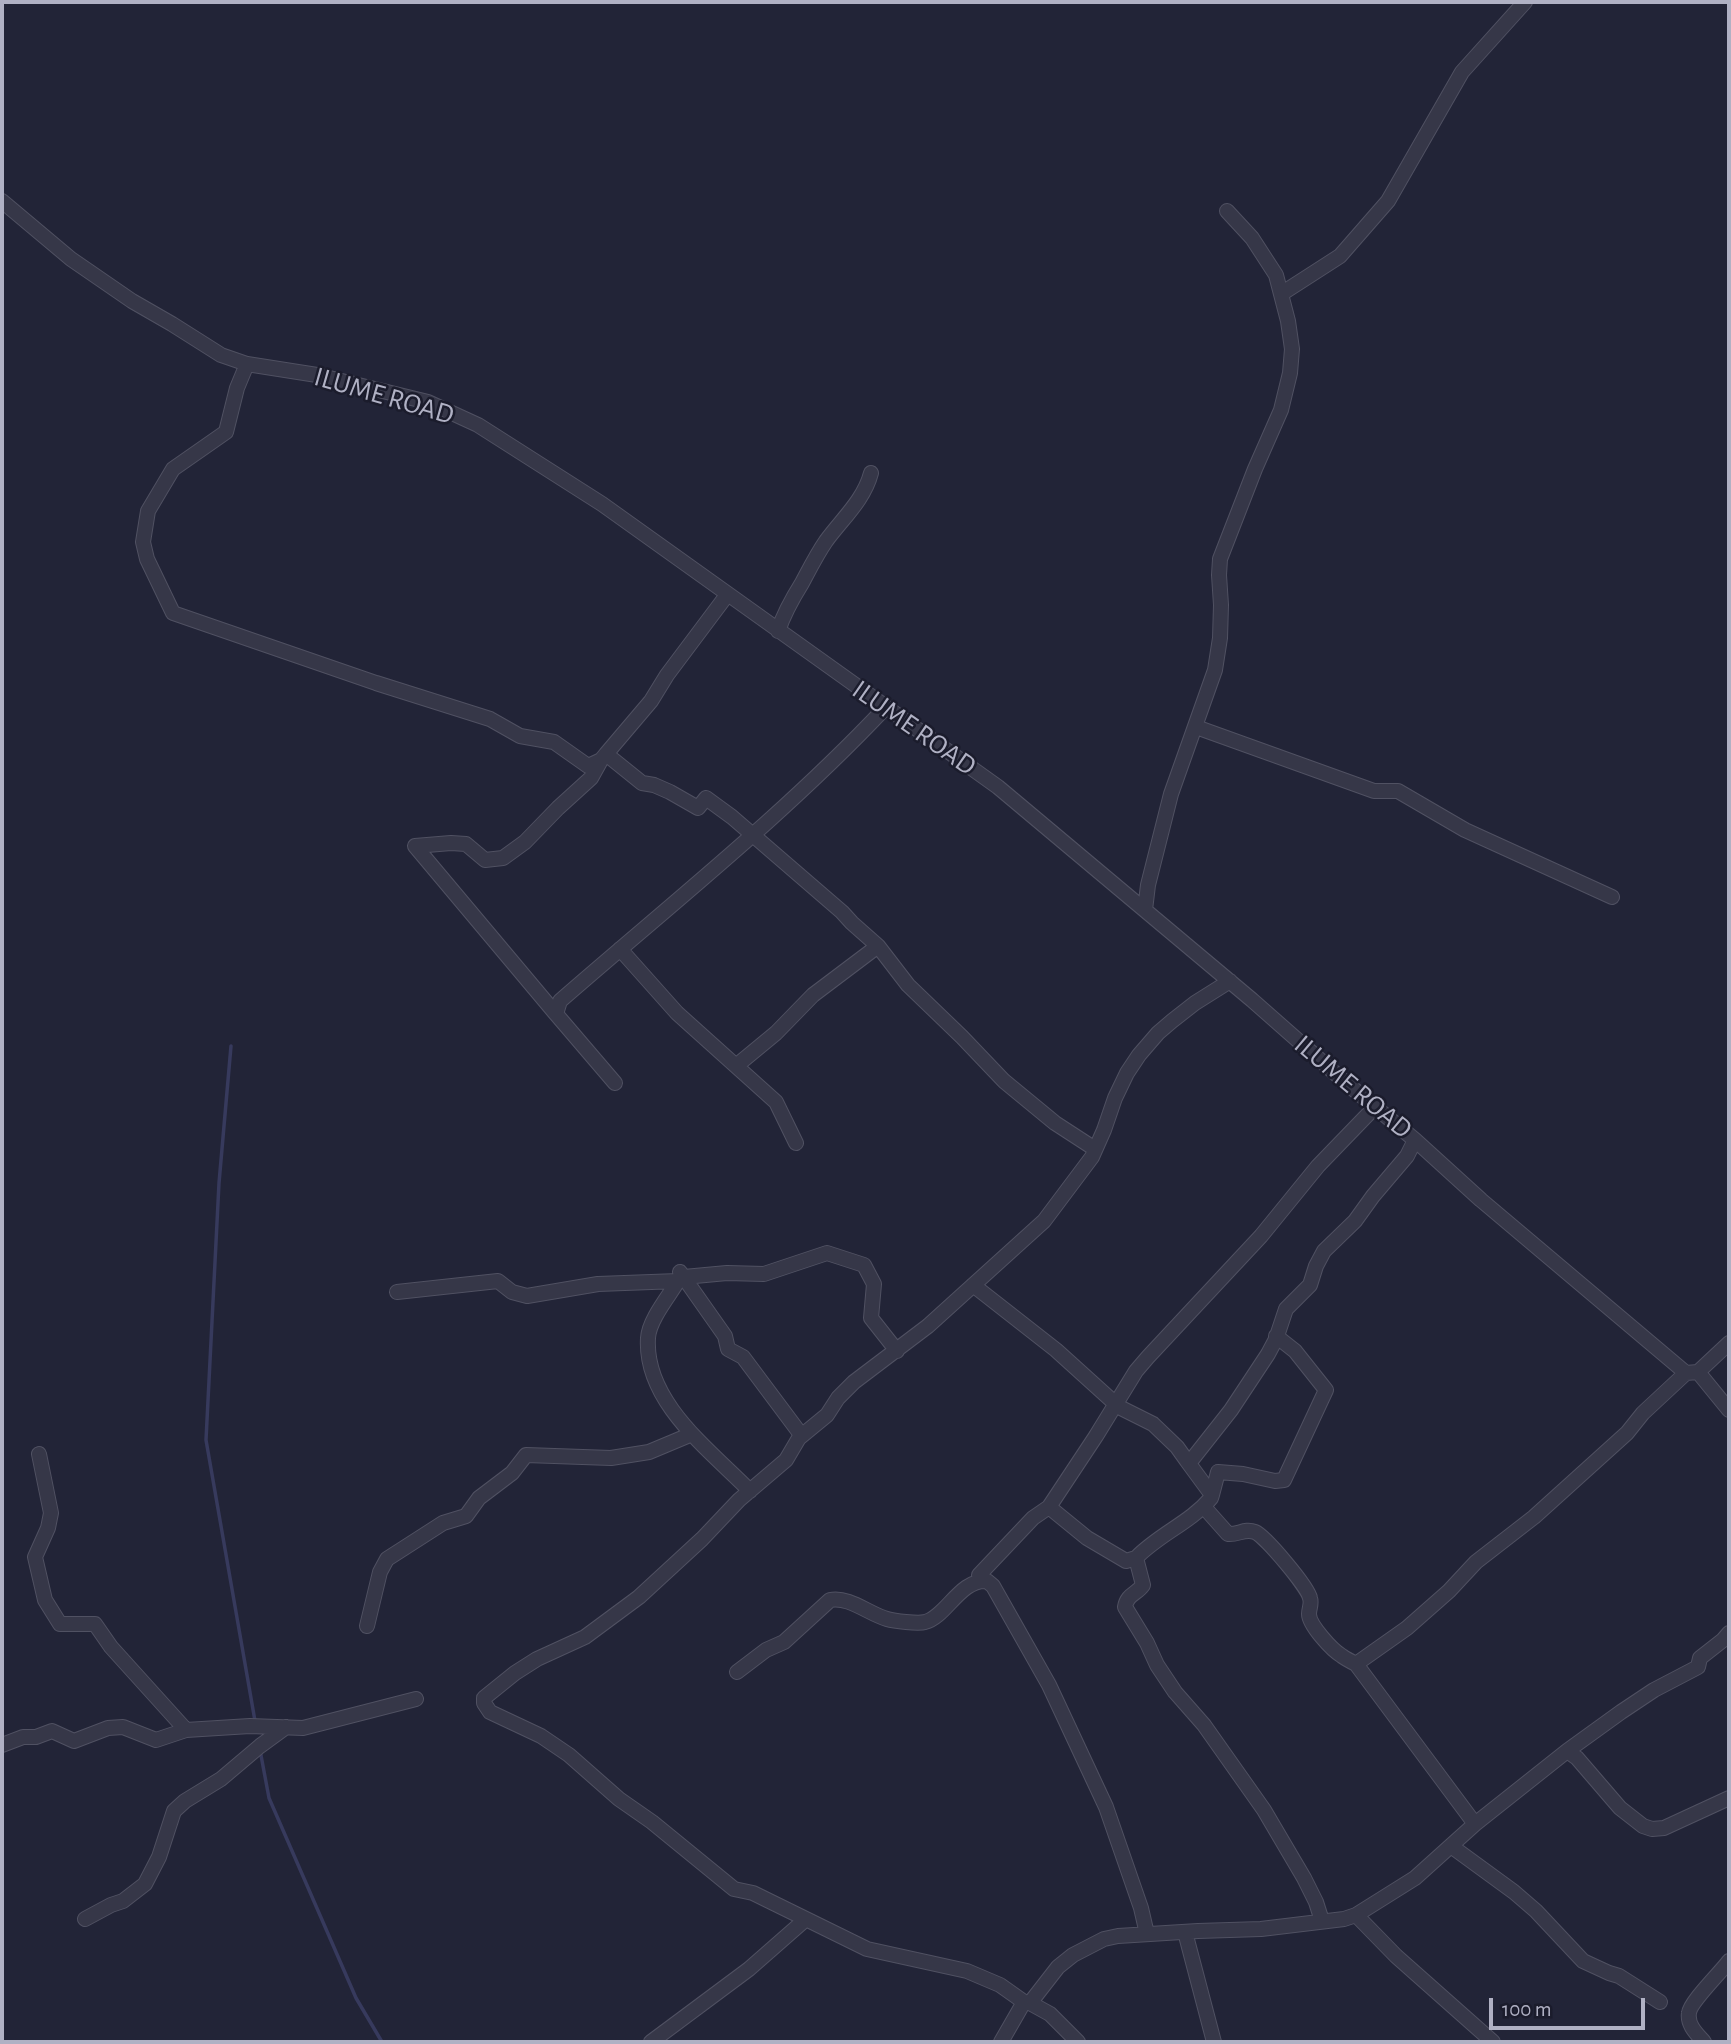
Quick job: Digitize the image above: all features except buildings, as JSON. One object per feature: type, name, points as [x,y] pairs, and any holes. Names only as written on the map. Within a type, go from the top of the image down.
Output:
[{"type":"street","points":[[1281,294],[1340,256],[1388,201],[1462,72],[1525,2]]},
{"type":"street","name":"ILUME ROAD","points":[[2,201],[71,259],[132,301],[221,355],[247,364],[360,384],[428,402],[478,425],[602,504],[998,787],[1230,981],[1481,1200],[1692,1373],[1729,1410]]},
{"type":"street","points":[[1145,910],[1156,849],[1171,794],[1216,670],[1220,638],[1220,559],[1281,411],[1292,349],[1276,275],[1252,238],[1227,211]]},
{"type":"street","points":[[247,364],[237,388],[226,432],[173,469],[148,511],[143,542],[145,551],[173,613],[490,719],[520,736],[554,742],[588,766],[603,757]]},
{"type":"street","points":[[778,631],[784,613],[808,569],[857,503],[868,485],[871,473]]},
{"type":"street","points":[[615,1083],[415,846],[466,844],[485,860],[503,858],[525,842],[591,778],[603,757],[651,702],[727,595]]},
{"type":"street","points":[[556,1014],[560,1001],[753,835],[840,755],[885,708]]},
{"type":"street","points":[[1196,727],[1374,791],[1398,791],[1465,830],[1612,897]]},
{"type":"street","points":[[603,757],[642,783],[670,792],[698,808],[706,798],[753,835],[878,946],[908,985],[1004,1081],[1055,1123],[1095,1149]]},
{"type":"street","points":[[737,1066],[776,1033],[813,995],[878,946]]},
{"type":"street","points":[[620,949],[677,1013],[776,1102],[796,1143]]},
{"type":"street","points":[[1078,2042],[1049,2014],[1000,1985],[967,1971],[867,1949],[753,1893],[734,1889],[652,1822],[619,1799],[569,1755],[541,1735],[490,1712],[484,1698],[515,1673],[585,1637],[639,1597],[786,1460],[799,1438],[827,1415],[838,1398],[854,1382],[897,1351],[1044,1221],[1095,1149],[1115,1098],[1139,1055],[1172,1021],[1230,981]]},
{"type":"street","points":[[979,1575],[1033,1518],[1049,1507],[1097,1436],[1115,1403],[1148,1357],[1261,1236],[1318,1166],[1375,1107]]},
{"type":"street","points":[[1187,1461],[1193,1460],[1231,1410],[1268,1354],[1286,1309],[1310,1285],[1324,1251],[1356,1221],[1407,1156],[1415,1140]]},
{"type":"street","points":[[397,1292],[498,1281],[512,1292],[527,1296],[598,1284],[680,1276],[727,1273],[764,1275],[827,1253],[864,1265],[874,1284],[872,1318],[897,1351]]},
{"type":"street","points":[[680,1276],[725,1336],[728,1349],[743,1357],[799,1432]]},
{"type":"street","points":[[680,1276],[651,1326],[648,1338],[650,1358],[661,1395],[692,1434],[750,1491]]},
{"type":"street","points":[[973,1285],[1056,1350],[1115,1403],[1153,1424],[1177,1447],[1228,1534],[1236,1535],[1247,1530],[1257,1533],[1268,1543],[1305,1587],[1311,1598],[1308,1615],[1313,1625],[1341,1656],[1356,1664],[1475,1824]]},
{"type":"street","points":[[1049,1507],[1087,1538],[1126,1561],[1136,1558],[1167,1533],[1192,1518],[1208,1501],[1218,1472],[1275,1481],[1284,1479],[1325,1390],[1295,1351],[1276,1336]]},
{"type":"street","points":[[1356,1664],[1408,1628],[1476,1562],[1534,1517],[1628,1433],[1643,1412],[1729,1342]]},
{"type":"street","points":[[367,1626],[380,1572],[387,1559],[443,1523],[466,1516],[479,1498],[512,1473],[526,1455],[611,1458],[649,1452],[692,1434]]},
{"type":"street","points":[[39,1454],[51,1513],[48,1528],[35,1557],[45,1600],[60,1624],[95,1624],[111,1647],[186,1730]]},
{"type":"street","points":[[1136,1558],[1143,1585],[1130,1595],[1126,1602],[1128,1614],[1175,1692],[1204,1725],[1264,1810],[1317,1902],[1322,1921]]},
{"type":"street","points":[[737,1672],[766,1650],[783,1642],[830,1600],[845,1601],[887,1619],[924,1622],[933,1618],[953,1598],[979,1580],[988,1581],[1049,1685],[1105,1807],[1141,1908],[1147,1934]]},
{"type":"street","points":[[1001,2042],[1027,2003],[1058,1967],[1073,1955],[1104,1939],[1147,1934],[1261,1929],[1344,1919],[1356,1915],[1415,1878],[1475,1824],[1567,1751],[1632,1704],[1698,1667],[1700,1658],[1729,1633]]},
{"type":"street","points":[[2,1745],[52,1731],[74,1741],[108,1728],[123,1727],[156,1740],[186,1730],[250,1726],[303,1728],[416,1699]]},
{"type":"street","points":[[85,1919],[123,1901],[145,1884],[159,1857],[174,1811],[221,1779],[286,1727]]},
{"type":"street","points":[[1567,1751],[1577,1758],[1620,1808],[1643,1826],[1652,1829],[1664,1828],[1729,1798]]},
{"type":"street","points":[[1451,1846],[1514,1892],[1557,1932],[1583,1961],[1619,1976],[1660,2002]]},
{"type":"street","points":[[1356,1915],[1396,1956],[1493,2042]]},
{"type":"street","points":[[652,2042],[749,1969],[806,1919]]},
{"type":"street","points":[[1185,1932],[1214,2042]]},
{"type":"street","points":[[1704,2042],[1692,2027],[1688,2015],[1692,2005],[1729,1961]]},
{"type":"waterway","points":[[231,1046],[219,1183],[206,1440],[255,1721]]},
{"type":"waterway","points":[[260,1750],[269,1798],[356,1998],[382,2042]]}]
